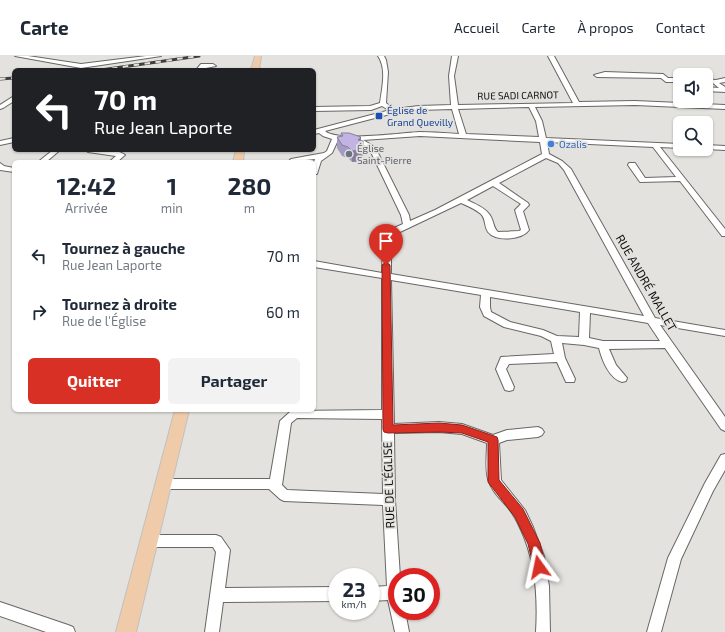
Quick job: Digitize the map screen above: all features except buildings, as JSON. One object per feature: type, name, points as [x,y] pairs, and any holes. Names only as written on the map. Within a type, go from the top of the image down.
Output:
[{"type":"main road","points":[[255,68],[258,56]]},
{"type":"main road","points":[[126,632],[182,412]]},
{"type":"street","points":[[18,56],[81,66],[158,56]]},
{"type":"street","points":[[381,56],[384,60],[384,104]]},
{"type":"street","points":[[455,56],[451,68],[451,82],[454,107],[463,136]]},
{"type":"street","points":[[551,56],[576,104]]},
{"type":"street","points":[[200,68],[201,66],[213,66]]},
{"type":"street","points":[[597,75],[663,76],[666,80],[673,80]]},
{"type":"street","points":[[713,82],[725,80]]},
{"type":"street","points":[[717,82],[725,90]]},
{"type":"street","points":[[713,89],[725,90]]},
{"type":"street","points":[[1,107],[12,99]]},
{"type":"street","name":"RUE SADI CARNOT","points":[[316,132],[394,111],[454,107],[635,103],[725,106]]},
{"type":"street","points":[[316,109],[371,108],[384,104]]},
{"type":"street","points":[[384,104],[394,111]]},
{"type":"street","points":[[356,139],[372,147],[405,215],[407,225],[462,199],[546,155],[539,121],[531,105]]},
{"type":"street","points":[[1,107],[12,108]]},
{"type":"street","points":[[321,131],[325,135],[336,138],[356,139],[420,134],[673,145]]},
{"type":"street","points":[[316,166],[318,160],[330,152],[336,138]]},
{"type":"street","points":[[0,143],[12,140]]},
{"type":"street","points":[[654,144],[680,180],[725,234]]},
{"type":"street","points":[[713,147],[725,148]]},
{"type":"street","points":[[44,160],[54,152]]},
{"type":"street","points":[[105,152],[122,154],[115,160]]},
{"type":"street","points":[[293,160],[325,155]]},
{"type":"street","name":"RUE ANDRÉ MALLET","points":[[546,155],[560,162],[567,169],[651,320],[725,426]]},
{"type":"street","points":[[0,165],[1,168],[12,170]]},
{"type":"street","points":[[632,165],[643,180],[680,180]]},
{"type":"street","points":[[462,199],[485,213],[492,232],[497,234],[520,234],[524,232],[525,230],[520,209],[525,205],[524,203],[494,182]]},
{"type":"street","name":"RUE DE L'ÉGLISE","points":[[393,568],[389,500],[386,277],[387,240],[397,230],[407,225]]},
{"type":"street","points":[[316,264],[725,333]]},
{"type":"street","points":[[486,293],[485,307],[487,314],[507,325],[543,334],[556,339],[584,341],[603,345],[668,344]]},
{"type":"street","points":[[584,341],[585,310]]},
{"type":"street","points":[[556,339],[560,358],[570,378]]},
{"type":"street","points":[[603,345],[604,350],[618,375],[622,378]]},
{"type":"street","points":[[509,387],[501,369],[505,360],[560,358]]},
{"type":"street","points":[[275,488],[286,421],[295,414],[388,415]]},
{"type":"street","points":[[388,429],[462,429],[493,440],[507,436],[538,432]]},
{"type":"street","points":[[493,440],[494,482],[519,513],[534,543],[542,580],[544,617],[543,632]]},
{"type":"street","points":[[654,632],[675,558],[709,488],[725,459]]},
{"type":"street","points":[[164,484],[271,484],[284,496],[389,500]]},
{"type":"street","points":[[150,541],[216,541],[223,550],[212,632]]},
{"type":"street","points":[[217,596],[328,594]]},
{"type":"street","points":[[0,609],[68,632]]},
{"type":"street","points":[[400,620],[402,632]]},
{"type":"railway","points":[[115,68],[199,56]]},
{"type":"railway","points":[[0,79],[12,78]]},
{"type":"place","name":"Église de Grand Quevilly","points":[[379,116]]},
{"type":"place","name":"Ozalis","points":[[551,144]]},
{"type":"place","name":"Église Saint-Pierre","points":[[349,154]]},
{"type":"route","points":[[386,265],[388,429],[462,429],[493,440],[494,482],[519,513],[534,543],[539,567]]}]
